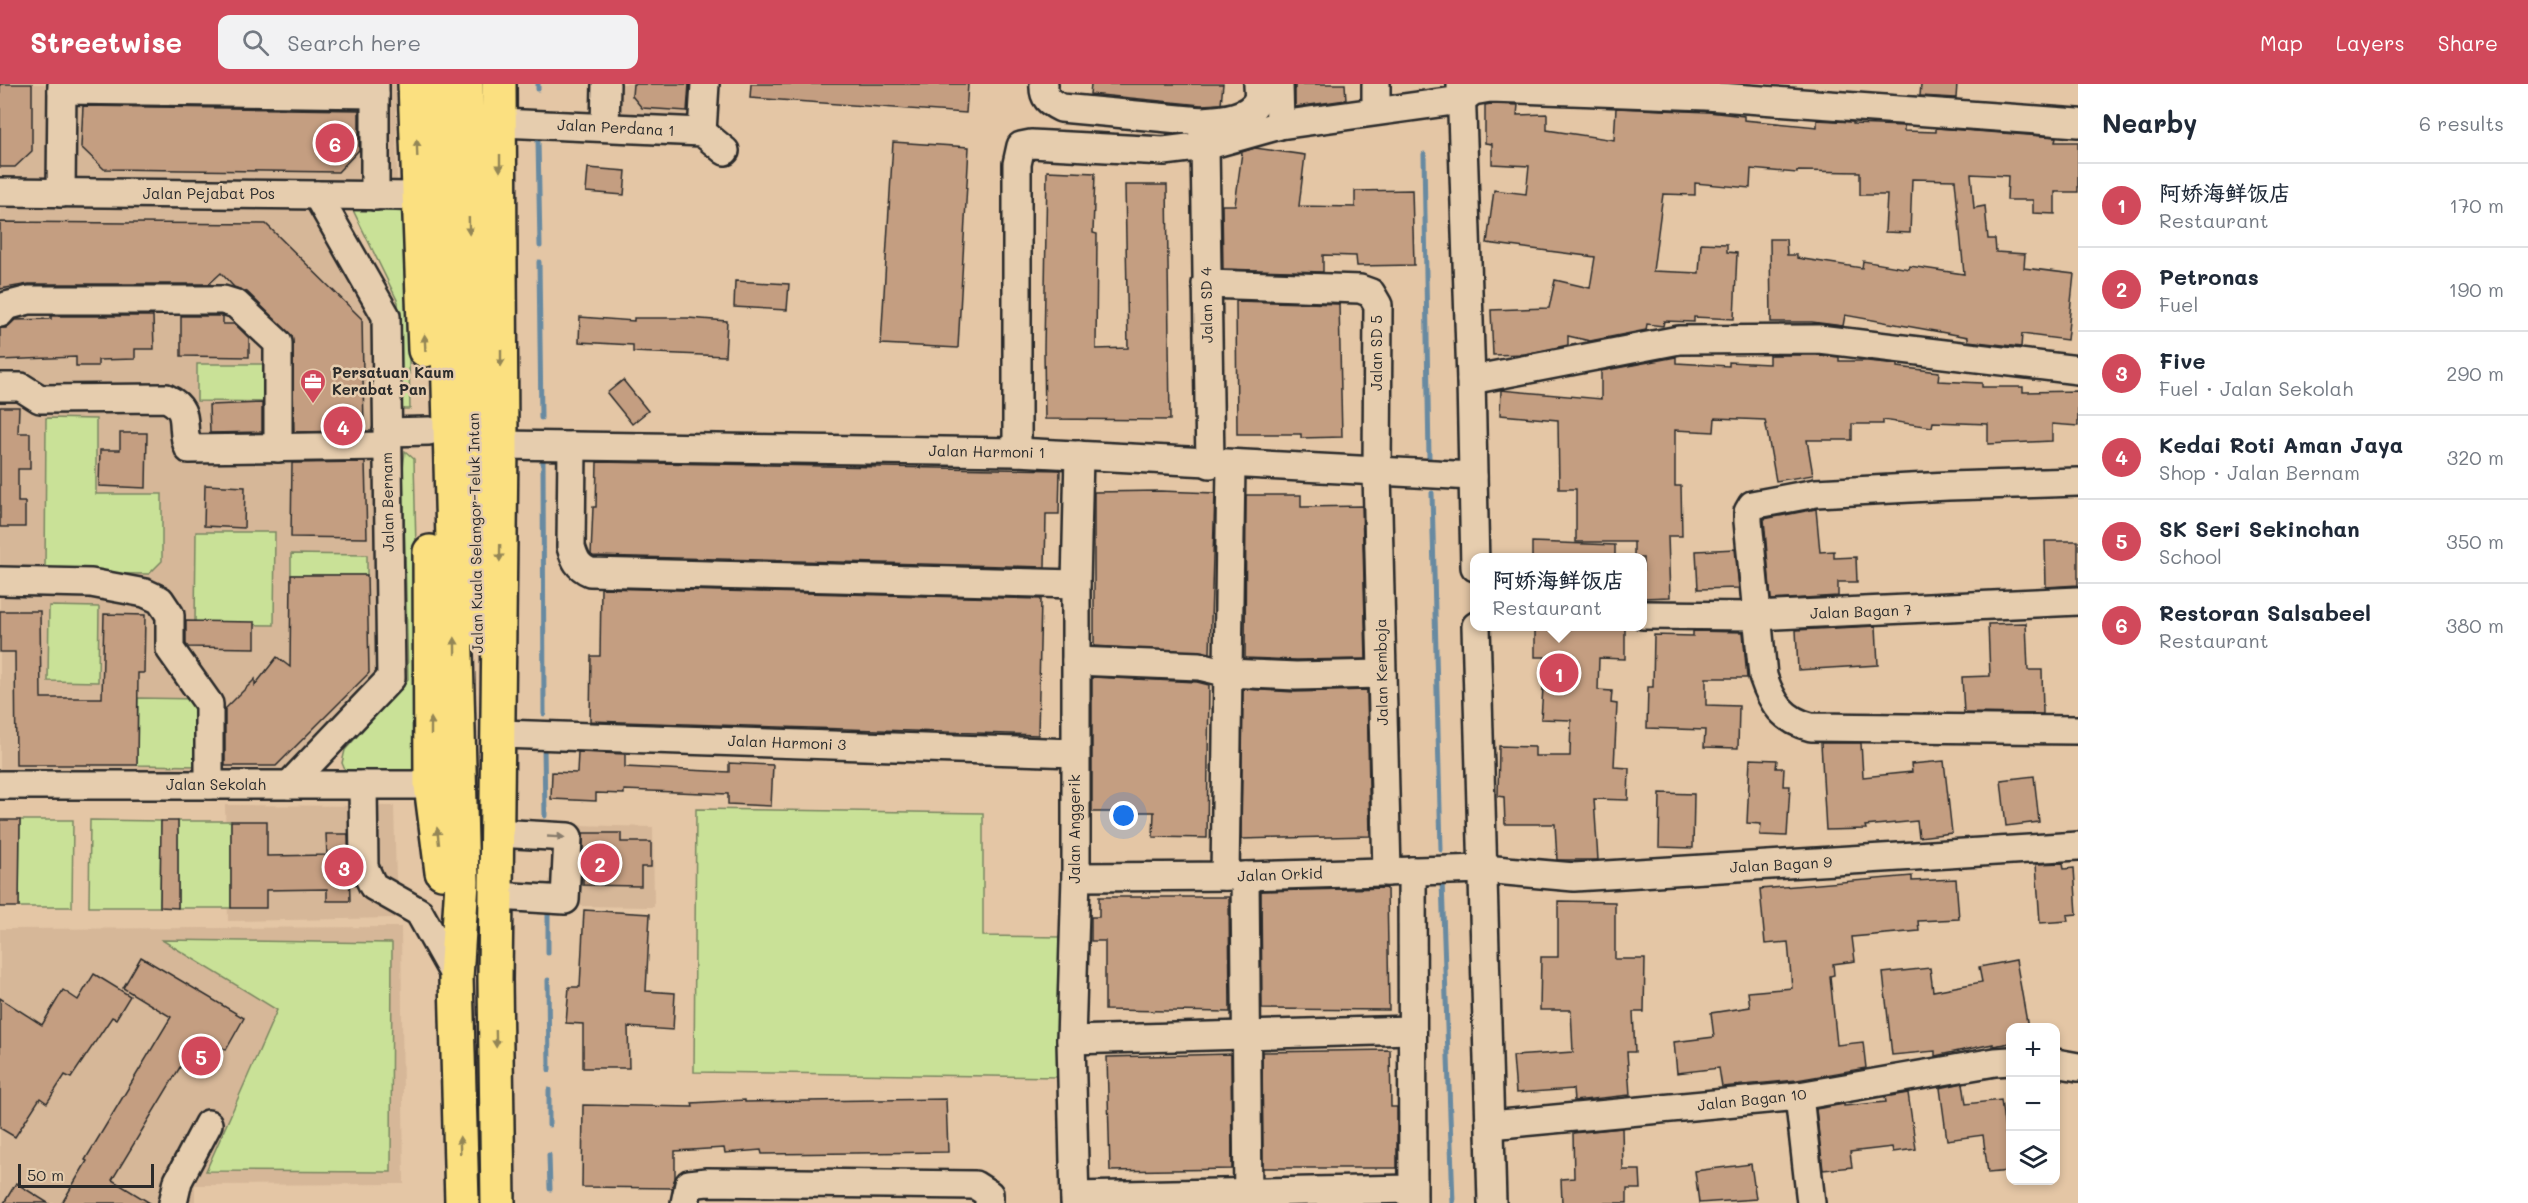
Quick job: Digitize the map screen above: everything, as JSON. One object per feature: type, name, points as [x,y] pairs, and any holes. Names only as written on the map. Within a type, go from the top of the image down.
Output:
[{"type":"highway","name":"Jalan Kuala Selangor-Teluk Intan","points":[[415,84],[429,431],[432,785],[456,978]]},
{"type":"highway","name":"Jalan Kuala Selangor-Teluk Intan","points":[[441,84],[478,720],[498,833],[495,980],[498,1203]]},
{"type":"highway","name":"Jalan Kuala Selangor-Teluk Intan","points":[[466,84],[480,882],[495,980]]},
{"type":"highway","name":"Jalan Kuala Selangor-Teluk Intan","points":[[462,1203],[456,978],[462,882],[501,445],[499,84]]},
{"type":"street","points":[[605,127],[606,84]]},
{"type":"street","points":[[705,84],[702,132],[725,151]]},
{"type":"street","points":[[1044,84],[1043,93],[1050,103],[1061,108],[1203,133],[1376,111],[1461,92],[1490,88],[1706,96],[2078,123]]},
{"type":"street","points":[[1017,452],[1017,164],[1022,146],[1031,144],[1164,151],[1203,133],[1222,120],[1251,108],[1258,98],[1258,84]]},
{"type":"street","points":[[1279,84],[1280,125]]},
{"type":"street","points":[[1376,84],[1376,111]]},
{"type":"street","points":[[61,193],[62,87],[375,89],[375,196]]},
{"type":"street","points":[[1461,92],[1475,553]]},
{"type":"street","name":"Jalan Perdana 1","points":[[500,123],[702,132]]},
{"type":"street","name":"Jalan SD 4","points":[[1203,133],[1206,284],[1220,464],[1235,876],[1247,1035],[1248,1198]]},
{"type":"street","name":"Jalan Pejabat Pos","points":[[0,192],[418,196]]},
{"type":"street","name":"Jalan Bernam","points":[[289,785],[391,678],[386,316],[317,195]]},
{"type":"street","name":"Jalan SD 5","points":[[1206,284],[1360,289],[1371,293],[1378,305],[1377,473]]},
{"type":"street","points":[[0,313],[6,306],[29,300],[223,300],[236,304],[278,343],[278,448]]},
{"type":"street","points":[[1471,380],[1679,340],[1819,339],[2078,370]]},
{"type":"street","points":[[0,387],[21,387],[40,399],[166,398],[177,403],[184,415],[185,441],[189,450],[278,448],[387,439],[429,431]]},
{"type":"street","name":"Jalan Harmoni 1","points":[[501,445],[1017,452],[1377,473],[1473,476]]},
{"type":"street","points":[[572,446],[572,547],[574,558],[581,568],[590,572],[1076,584]]},
{"type":"street","name":"Jalan Anggerik","points":[[1075,1199],[1071,1040],[1076,876],[1076,584],[1079,455]]},
{"type":"street","name":"Jalan Kemboja","points":[[1377,473],[1382,674],[1411,1030],[1412,1196]]},
{"type":"street","points":[[2078,483],[1948,486],[1816,493],[1752,505],[1748,512],[1763,676],[1769,694],[1781,711],[1795,723],[1821,728],[2078,730]]},
{"type":"street","points":[[0,581],[91,583],[145,592],[160,600],[170,615],[170,648],[210,704],[209,785]]},
{"type":"street","name":"Jalan Bagan 7","points":[[1647,615],[1756,616],[2078,601]]},
{"type":"street","points":[[1476,631],[1492,1203]]},
{"type":"street","points":[[1076,661],[1199,666],[1228,673],[1382,674]]},
{"type":"street","name":"Jalan Harmoni 3","points":[[478,720],[1075,753]]},
{"type":"street","name":"Jalan Sekolah","points":[[0,785],[432,785]]},
{"type":"street","points":[[363,785],[364,867],[373,886],[419,912],[456,978]]},
{"type":"street","points":[[498,833],[568,837],[565,900],[498,896]]},
{"type":"street","name":"Jalan Bagan 9","points":[[1484,869],[1574,877],[2078,846]]},
{"type":"street","name":"Jalan Orkid","points":[[1076,876],[1235,876],[1484,869]]},
{"type":"street","points":[[1071,1040],[1411,1030]]},
{"type":"street","name":"Jalan Bagan 10","points":[[1491,1125],[1799,1096],[2006,1061]]},
{"type":"street","points":[[2060,1064],[2078,1067]]},
{"type":"street","points":[[1799,1096],[1811,1203]]},
{"type":"street","points":[[173,1203],[178,1180],[208,1124]]},
{"type":"street","points":[[685,1203],[689,1185],[707,1182],[975,1185],[989,1194],[989,1203]]},
{"type":"street","points":[[1075,1199],[1412,1196]]},
{"type":"shaded area","points":[[0,84],[50,84],[51,186],[0,185]]},
{"type":"shaded area","points":[[55,84],[396,84],[397,204],[316,206],[380,318],[385,674],[285,777],[0,778],[0,201],[55,202]]},
{"type":"shaded area","points":[[614,84],[701,84],[698,125],[614,120]]},
{"type":"shaded area","points":[[225,805],[394,806],[397,918],[228,921]]},
{"type":"shaded area","points":[[576,825],[653,827],[654,907],[576,906]]},
{"type":"shaded area","points":[[401,927],[404,1184],[195,1185],[195,1203],[0,1203],[0,929]]},
{"type":"green space","points":[[352,208],[406,212],[410,409],[401,409],[398,302]]},
{"type":"green space","points":[[197,364],[276,364],[276,402],[197,401]]},
{"type":"green space","points":[[46,418],[96,419],[96,494],[162,494],[162,561],[149,574],[45,573]]},
{"type":"green space","points":[[405,451],[414,459],[419,683],[418,772],[345,770],[342,763],[345,750],[408,679],[403,469]]},
{"type":"green space","points":[[196,532],[275,532],[274,625],[195,624]]},
{"type":"green space","points":[[291,554],[367,555],[367,575],[291,575]]},
{"type":"green space","points":[[49,606],[99,607],[98,682],[48,681]]},
{"type":"green space","points":[[138,698],[200,699],[200,766],[137,765]]},
{"type":"green space","points":[[696,809],[983,813],[983,936],[1059,937],[1058,1077],[694,1072]]},
{"type":"green space","points":[[20,820],[73,820],[72,907],[19,907]]},
{"type":"green space","points":[[90,820],[161,821],[160,907],[89,907]]},
{"type":"green space","points":[[178,821],[231,821],[231,908],[178,908]]},
{"type":"green space","points":[[162,940],[392,943],[391,1172],[206,1171],[277,1010]]},
{"type":"building","points":[[0,84],[32,84],[32,151],[15,167],[0,167]]},
{"type":"building","points":[[633,84],[689,84],[687,111],[642,108],[632,96]]},
{"type":"building","points":[[751,84],[968,84],[966,113],[750,98]]},
{"type":"building","points":[[1091,84],[1223,84],[1221,104],[1201,105],[1090,94]]},
{"type":"building","points":[[1295,84],[1345,84],[1346,100],[1295,107]]},
{"type":"building","points":[[1921,84],[1957,84],[1956,98],[1920,96]]},
{"type":"building","points":[[1485,105],[1518,105],[1517,115],[1547,114],[1547,130],[1614,140],[1616,108],[1708,112],[1744,116],[1744,120],[1817,127],[1817,120],[1853,122],[1853,124],[1904,126],[1904,131],[1936,132],[1936,128],[2056,137],[2055,142],[2078,142],[2078,192],[2055,192],[2055,214],[2033,213],[2033,200],[2007,200],[2008,176],[1971,174],[1974,208],[1985,206],[1988,239],[1995,239],[1996,252],[2025,254],[2024,268],[2074,274],[2067,340],[2022,334],[2021,347],[1968,341],[1968,337],[1845,315],[1843,326],[1812,322],[1771,322],[1770,239],[1786,239],[1787,255],[1797,255],[1797,258],[1862,268],[1863,261],[1909,269],[1910,266],[1964,274],[1955,180],[1912,179],[1910,233],[1885,232],[1887,195],[1860,195],[1860,172],[1797,171],[1797,173],[1751,169],[1750,188],[1695,183],[1695,195],[1663,194],[1653,271],[1699,273],[1701,243],[1727,244],[1727,252],[1737,253],[1734,319],[1694,317],[1694,322],[1664,321],[1663,326],[1647,324],[1646,330],[1590,341],[1568,336],[1568,345],[1525,354],[1493,355],[1491,310],[1549,308],[1555,280],[1590,288],[1595,257],[1487,243],[1494,190],[1526,194],[1529,166],[1492,164],[1492,144],[1485,143]]},
{"type":"building","points":[[83,106],[359,110],[359,150],[338,172],[104,169],[81,147]]},
{"type":"building","points":[[893,142],[969,147],[958,348],[881,344]]},
{"type":"building","points":[[1255,148],[1305,155],[1299,206],[1355,207],[1355,191],[1412,190],[1414,265],[1357,266],[1356,256],[1323,255],[1323,272],[1223,269],[1222,205],[1235,205],[1242,152]]},
{"type":"building","points":[[588,168],[626,171],[624,195],[586,192]]},
{"type":"building","points":[[1047,171],[1095,173],[1093,233],[1097,234],[1096,349],[1128,348],[1125,185],[1167,185],[1170,420],[1045,419]]},
{"type":"building","points":[[0,222],[266,224],[362,319],[364,431],[294,432],[292,336],[247,292],[234,287],[221,273],[209,284],[29,284],[0,289]]},
{"type":"building","points":[[735,281],[789,284],[787,310],[734,307]]},
{"type":"building","points":[[1236,301],[1339,304],[1342,437],[1301,438],[1301,434],[1237,434]]},
{"type":"building","points":[[51,316],[153,316],[154,349],[135,349],[135,359],[98,360],[98,366],[76,366],[76,357],[0,360],[0,328],[6,328],[15,320],[51,319]]},
{"type":"building","points":[[181,316],[223,316],[223,324],[235,324],[249,338],[249,357],[181,356]]},
{"type":"building","points":[[580,317],[634,321],[634,318],[688,318],[727,321],[725,356],[633,352],[633,345],[579,342]]},
{"type":"building","points":[[1769,355],[1818,355],[1839,357],[1839,361],[1898,364],[1898,367],[1939,372],[1938,381],[1982,383],[1982,387],[2023,387],[2023,392],[2078,391],[2078,426],[2052,424],[2052,441],[1988,444],[1988,424],[1933,422],[1932,427],[1883,420],[1883,424],[1852,424],[1852,440],[1807,440],[1813,475],[1776,481],[1765,420],[1715,418],[1714,432],[1675,430],[1675,486],[1681,486],[1682,536],[1668,536],[1670,597],[1647,598],[1647,553],[1634,553],[1634,542],[1576,542],[1576,489],[1559,489],[1558,420],[1500,415],[1501,390],[1601,399],[1601,371],[1676,357],[1676,363],[1729,366],[1729,362],[1769,364]]},
{"type":"building","points":[[623,380],[648,411],[632,424],[607,393]]},
{"type":"building","points":[[262,403],[262,432],[210,433],[209,405]]},
{"type":"building","points":[[0,407],[19,407],[18,433],[30,433],[30,469],[18,469],[18,502],[25,502],[25,527],[0,527]]},
{"type":"building","points":[[120,433],[147,433],[146,488],[99,486],[100,450],[120,450]]},
{"type":"building","points":[[365,462],[367,538],[291,537],[292,463]]},
{"type":"building","points":[[597,462],[1060,470],[1059,514],[1046,514],[1045,567],[593,556],[591,555],[593,507],[596,507]]},
{"type":"building","points":[[205,485],[245,487],[244,528],[204,526]]},
{"type":"building","points":[[1094,492],[1215,493],[1210,653],[1094,646]]},
{"type":"building","points":[[1246,495],[1301,495],[1301,507],[1362,506],[1366,659],[1245,658]]},
{"type":"building","points":[[1816,509],[1820,552],[1834,551],[1834,558],[1856,557],[1857,582],[1838,582],[1838,596],[1771,600],[1764,519]]},
{"type":"building","points":[[2045,541],[2078,541],[2078,585],[2046,587]]},
{"type":"building","points":[[1532,542],[1615,545],[1615,553],[1532,553]]},
{"type":"building","points":[[1735,549],[1739,588],[1698,589],[1696,551]]},
{"type":"building","points":[[291,575],[367,575],[369,673],[276,766],[225,766],[225,709],[255,679],[255,685],[277,657],[290,667]]},
{"type":"building","points":[[601,588],[1041,599],[1038,735],[590,721],[591,656],[600,656]]},
{"type":"building","points":[[0,611],[40,611],[41,698],[102,698],[104,614],[145,615],[144,673],[138,673],[137,765],[16,765],[15,652],[0,652]]},
{"type":"building","points":[[186,621],[255,622],[255,648],[188,647]]},
{"type":"building","points":[[2026,623],[2028,670],[2042,670],[2043,714],[1964,713],[1962,677],[1990,676],[1988,624]]},
{"type":"building","points":[[1876,626],[1878,665],[1798,670],[1796,630]]},
{"type":"building","points":[[1535,631],[1625,631],[1625,659],[1599,658],[1598,690],[1612,691],[1611,703],[1617,704],[1614,767],[1629,768],[1628,800],[1594,799],[1598,860],[1557,860],[1555,824],[1505,824],[1504,797],[1498,796],[1499,746],[1535,747],[1535,756],[1570,756],[1571,720],[1541,719],[1545,657],[1535,657]]},
{"type":"building","points":[[1693,631],[1743,632],[1747,678],[1706,678],[1706,705],[1739,706],[1738,748],[1704,747],[1705,730],[1647,728],[1648,687],[1653,687],[1654,635],[1693,636]]},
{"type":"building","points":[[1092,677],[1197,682],[1209,685],[1207,838],[1153,837],[1154,812],[1092,812]]},
{"type":"building","points":[[1243,689],[1295,692],[1367,690],[1370,836],[1241,839]]},
{"type":"building","points":[[1821,743],[1861,743],[1863,777],[1912,772],[1911,764],[1944,761],[1952,833],[1919,837],[1917,821],[1865,826],[1866,829],[1826,830]]},
{"type":"building","points":[[578,752],[625,754],[625,767],[729,772],[729,763],[773,765],[771,806],[728,804],[728,794],[624,790],[624,794],[596,793],[596,801],[551,799],[552,772],[577,773]]},
{"type":"building","points":[[1750,759],[1777,760],[1776,768],[1784,768],[1783,786],[1790,786],[1787,836],[1760,835],[1761,824],[1747,823]]},
{"type":"building","points":[[2034,776],[2039,822],[2006,826],[2001,780]]},
{"type":"building","points":[[1660,793],[1694,794],[1693,848],[1659,847]]},
{"type":"building","points":[[0,820],[20,820],[19,907],[0,907]]},
{"type":"building","points":[[161,821],[178,821],[178,908],[160,907]]},
{"type":"building","points":[[231,821],[267,821],[267,856],[327,855],[326,834],[348,834],[350,901],[327,901],[327,889],[266,890],[266,908],[231,908]]},
{"type":"building","points":[[583,833],[621,833],[621,842],[651,842],[651,867],[641,867],[641,886],[583,885]]},
{"type":"building","points":[[2063,863],[2064,869],[2074,868],[2077,914],[2067,915],[2068,921],[2040,923],[2036,864]]},
{"type":"building","points":[[1912,876],[1912,881],[1956,879],[1959,919],[1918,921],[1919,931],[1852,937],[1855,961],[1833,964],[1834,975],[1830,976],[1837,1045],[1863,1042],[1866,1068],[1797,1080],[1722,1087],[1719,1068],[1677,1073],[1674,1042],[1714,1037],[1711,1013],[1750,1007],[1748,992],[1792,988],[1788,942],[1765,944],[1760,889]]},
{"type":"building","points":[[1387,888],[1389,1010],[1262,1009],[1261,891]]},
{"type":"building","points":[[1099,897],[1229,897],[1230,1012],[1105,1010],[1105,941],[1091,941],[1091,917],[1099,917]]},
{"type":"building","points":[[1558,901],[1615,902],[1615,959],[1645,959],[1644,1012],[1633,1012],[1635,1052],[1627,1052],[1630,1095],[1574,1101],[1573,1089],[1516,1093],[1513,1056],[1573,1052],[1571,1010],[1540,1010],[1541,957],[1558,957]]},
{"type":"building","points":[[584,910],[650,914],[646,991],[675,993],[673,1030],[628,1027],[629,1068],[583,1068],[583,1024],[566,1023],[569,987],[580,987]]},
{"type":"building","points":[[141,957],[244,1018],[226,1050],[200,1034],[112,1180],[150,1203],[62,1203],[87,1161],[85,1160],[171,1017],[123,988]]},
{"type":"building","points":[[2016,960],[2027,1023],[2006,1023],[2006,1044],[1993,1046],[1993,1044],[1935,1056],[1935,1051],[1892,1055],[1883,973],[1930,968],[1933,991],[1982,982],[1979,967]]},
{"type":"building","points":[[94,974],[130,996],[116,1019],[112,1017],[71,1078],[65,1075],[47,1103],[40,1098],[15,1137],[0,1128],[0,998],[42,1025],[63,990],[78,1000]]},
{"type":"building","points":[[1390,1050],[1391,1107],[1397,1107],[1397,1168],[1263,1168],[1262,1052]]},
{"type":"building","points":[[1231,1054],[1232,1169],[1110,1171],[1107,1057]]},
{"type":"building","points":[[1963,1083],[1966,1104],[2001,1100],[2006,1138],[2006,1171],[1988,1173],[1983,1135],[1947,1140],[1940,1088]]},
{"type":"building","points":[[1908,1093],[1916,1149],[1893,1152],[1892,1147],[1850,1152],[1852,1167],[1823,1170],[1816,1109],[1844,1104],[1844,1106],[1886,1102],[1885,1097]]},
{"type":"building","points":[[946,1099],[948,1152],[762,1154],[761,1150],[725,1153],[724,1148],[675,1151],[675,1178],[672,1188],[582,1187],[583,1105],[693,1107],[692,1103],[745,1100],[745,1102]]},
{"type":"building","points":[[1622,1128],[1623,1170],[1640,1170],[1641,1189],[1627,1189],[1627,1203],[1562,1203],[1561,1179],[1574,1178],[1573,1133]]},
{"type":"building","points":[[1751,1164],[1756,1199],[1699,1203],[1695,1171]]},
{"type":"building","points":[[16,1183],[48,1203],[4,1203]]},
{"type":"waterway","points":[[538,84],[538,89]]},
{"type":"waterway","points":[[538,140],[540,246]]},
{"type":"waterway","points":[[1424,154],[1429,458]]},
{"type":"waterway","points":[[539,262],[541,418]]},
{"type":"waterway","points":[[543,457],[544,714]]},
{"type":"waterway","points":[[1432,493],[1441,850]]},
{"type":"waterway","points":[[544,746],[545,816]]},
{"type":"waterway","points":[[1442,881],[1453,1203]]},
{"type":"waterway","points":[[548,914],[548,953]]},
{"type":"waterway","points":[[548,980],[549,1070]]},
{"type":"waterway","points":[[549,1090],[549,1125]]},
{"type":"waterway","points":[[549,1155],[550,1189]]},
{"type":"place","name":"Restoran Salsabeel","points":[[335,143]]},
{"type":"place","name":"Persatuan Kaum Kerabat Pan","points":[[313,405]]},
{"type":"place","name":"Kedai Roti Aman Jaya","points":[[343,426]]},
{"type":"place","name":"阿娇海鲜饭店","points":[[1559,673]]},
{"type":"place","name":"Petronas","points":[[600,863]]},
{"type":"place","name":"Five","points":[[344,867]]},
{"type":"place","name":"SK Seri Sekinchan","points":[[201,1056]]}]
